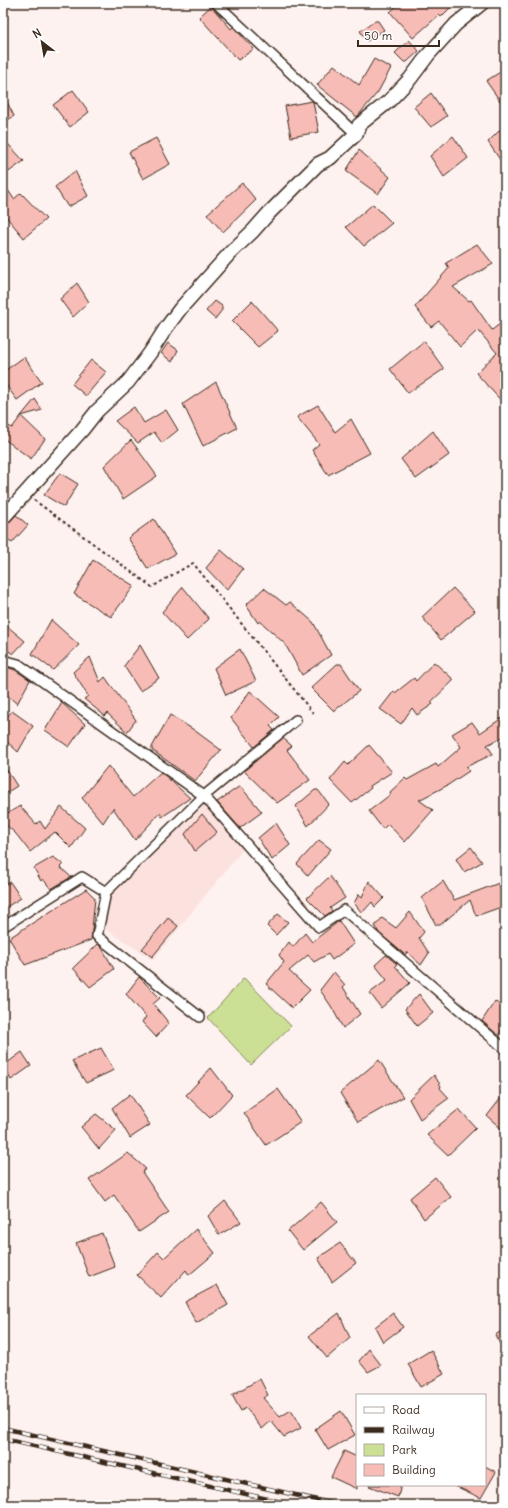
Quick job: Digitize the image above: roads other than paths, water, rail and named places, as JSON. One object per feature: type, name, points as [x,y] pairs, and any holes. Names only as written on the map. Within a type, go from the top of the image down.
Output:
[{"type":"main road","points":[[3,518],[82,430],[97,411],[128,382],[180,309],[213,271],[318,164],[330,158],[356,134],[359,125],[389,101],[410,79],[428,55],[456,24],[482,3]]},
{"type":"street","points":[[216,3],[356,134]]},
{"type":"street","points":[[3,660],[18,664],[204,796],[319,927],[344,910],[505,1049]]},
{"type":"street","points":[[200,1017],[97,936],[106,892],[204,796],[296,720]]},
{"type":"street","points":[[3,927],[82,877],[106,892]]},
{"type":"railway","points":[[3,1428],[339,1505]]},
{"type":"railway","points":[[3,1439],[294,1505]]}]
